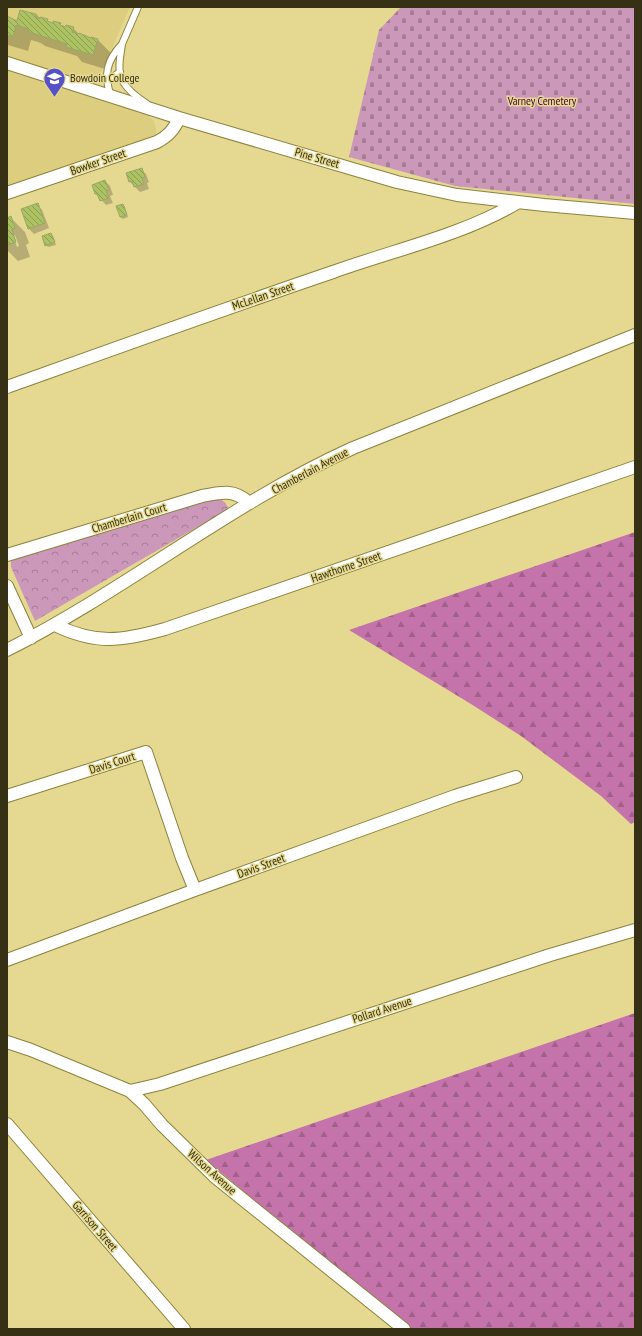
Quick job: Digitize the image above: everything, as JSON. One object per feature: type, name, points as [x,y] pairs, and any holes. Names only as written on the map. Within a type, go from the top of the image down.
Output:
[{"type":"street","name":"Pine Street","points":[[7,63],[179,118],[397,182],[457,195],[635,213]]},
{"type":"street","name":"Bowker Street","points":[[7,193],[157,142],[172,132],[179,118]]},
{"type":"street","name":"McLellan Street","points":[[7,387],[242,303],[462,229],[498,213],[517,202]]},
{"type":"street","name":"Chamberlain Avenue","points":[[7,650],[55,625],[249,503],[317,464],[353,448],[635,335]]},
{"type":"street","name":"Hawthorne Street","points":[[55,625],[75,634],[103,640],[120,640],[141,636],[332,572],[635,467]]},
{"type":"street","name":"Chamberlain Court","points":[[7,555],[202,496],[220,492],[243,497],[249,503]]},
{"type":"street","points":[[7,586],[31,638]]},
{"type":"street","name":"Davis Court","points":[[7,796],[146,752],[182,858],[195,890]]},
{"type":"street","name":"Davis Street","points":[[7,960],[195,890],[456,796],[516,777]]},
{"type":"street","name":"Pollard Avenue","points":[[130,1090],[160,1084],[550,954],[635,930]]},
{"type":"street","name":"Wilson Avenue","points":[[7,1042],[31,1050],[130,1090],[162,1125],[216,1177],[404,1329]]},
{"type":"street","name":"Garrison Street","points":[[7,1124],[184,1329]]},
{"type":"lane","points":[[111,96],[107,86],[108,67],[114,53],[122,44],[138,7]]},
{"type":"lane","points":[[122,44],[120,72],[126,87],[133,94],[160,112]]},
{"type":"lane","points":[[107,81],[120,72]]},
{"type":"shaded area","name":"Bowdoin College","points":[[7,7],[130,7],[92,94],[147,114],[154,121],[156,135],[149,141],[7,189]]},
{"type":"green space","name":"Varney Cemetery","points":[[401,7],[635,7],[635,204],[455,186],[349,157],[379,30]]},
{"type":"green space","points":[[218,499],[226,503],[228,508],[227,510],[35,621],[11,567],[11,560],[201,501]]},
{"type":"green space","points":[[635,532],[635,822],[631,824],[601,796],[521,736],[349,630]]},
{"type":"green space","points":[[635,1013],[635,1329],[409,1329],[206,1160]]},
{"type":"building","points":[[20,10],[36,14],[35,17],[40,19],[40,17],[48,19],[47,21],[53,23],[53,21],[61,23],[60,25],[66,27],[66,25],[74,27],[72,32],[98,39],[93,55],[66,47],[67,44],[29,32],[29,29],[16,25],[13,37],[7,35],[7,16],[17,21]]},
{"type":"building","points":[[142,168],[145,177],[142,178],[144,184],[134,187],[132,181],[129,182],[126,173]]},
{"type":"building","points":[[105,180],[109,190],[106,191],[109,198],[100,201],[97,194],[95,194],[92,185]]},
{"type":"building","points":[[38,203],[45,223],[28,229],[21,209]]},
{"type":"building","points":[[123,204],[127,215],[120,217],[116,206]]},
{"type":"building","points":[[11,216],[15,228],[12,230],[16,242],[7,245],[7,218]]},
{"type":"building","points":[[51,233],[55,242],[45,246],[42,236]]},
{"type":"place","name":"Bowdoin College","points":[[54,98]]}]
